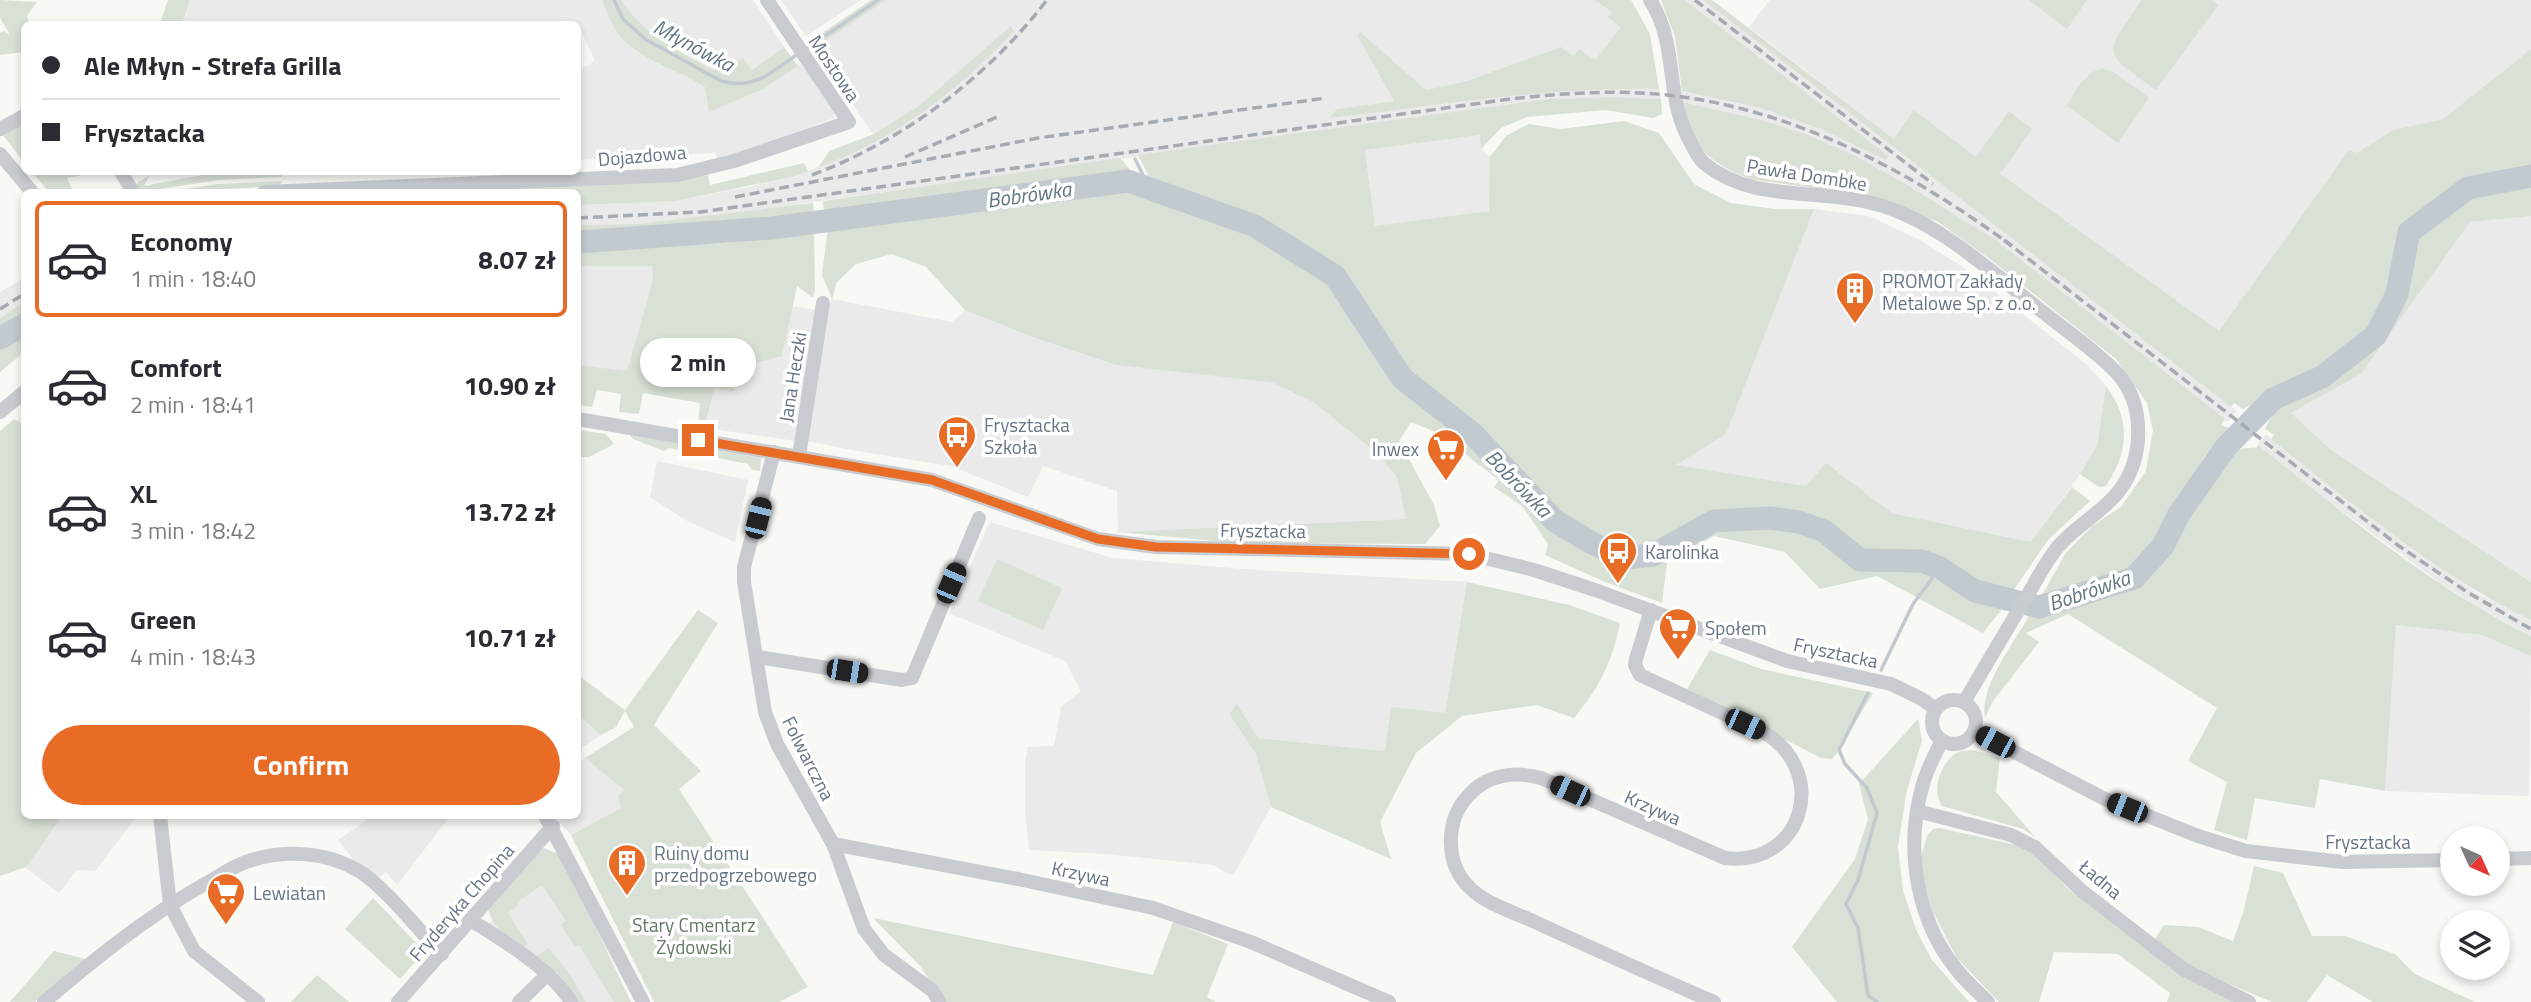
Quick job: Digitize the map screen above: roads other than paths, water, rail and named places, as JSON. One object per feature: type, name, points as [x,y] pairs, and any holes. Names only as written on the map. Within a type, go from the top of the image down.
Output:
[{"type":"street","name":"Mostowa","points":[[767,0],[849,122]]},
{"type":"street","name":"Pawła Dombke","points":[[1650,0],[1664,27],[1669,46],[1679,120],[1702,162],[1736,183],[1770,191],[1836,196],[1878,204],[1919,222],[1957,246],[2081,342],[2118,374],[2126,387],[2136,413],[2139,442],[2132,468],[2106,505],[2064,540],[1964,702]]},
{"type":"street","points":[[0,129],[21,118]]},
{"type":"street","name":"Dojazdowa","points":[[337,189],[677,175],[734,161],[849,122]]},
{"type":"street","points":[[0,153],[30,189]]},
{"type":"street","name":"Jana Heczki","points":[[799,456],[823,303]]},
{"type":"street","points":[[0,412],[21,394]]},
{"type":"street","name":"Frysztacka","points":[[581,420],[932,480],[1098,539],[1156,547],[1469,554],[1534,570],[1651,610],[1787,662],[1891,684],[1936,709]]},
{"type":"street","name":"Folwarczna","points":[[774,452],[744,567],[744,582],[770,729],[833,844],[864,929],[884,955],[933,991],[939,1002]]},
{"type":"street","points":[[758,657],[902,680],[912,678],[979,517]]},
{"type":"street","name":"Krzywa","points":[[1651,610],[1636,659],[1635,665],[1640,675],[1765,733],[1783,747],[1798,769],[1802,786],[1800,812],[1788,834],[1773,847],[1756,856],[1725,858],[1541,778],[1513,774],[1484,783],[1467,796],[1454,822],[1451,852],[1458,872],[1477,894],[1714,1002]]},
{"type":"street","points":[[1952,700],[1964,702],[1976,718],[1974,731],[1970,737],[1957,744],[1942,740],[1933,730],[1936,709],[1940,704],[1952,700]]},
{"type":"street","name":"Frysztacka","points":[[1974,731],[2103,798],[2246,852],[2342,862],[2440,860]]},
{"type":"street","points":[[1942,740],[1923,782],[1917,811],[1913,851],[1916,876],[1927,914],[1948,956],[1961,975],[1988,1002]]},
{"type":"street","name":"Ładna","points":[[1917,811],[2011,835],[2035,847],[2082,891],[2183,969],[2249,1002]]},
{"type":"street","points":[[160,819],[170,905],[194,951],[258,1002]]},
{"type":"street","points":[[549,821],[643,1002]]},
{"type":"street","name":"Fryderyka Chopina","points":[[398,1002],[442,954],[549,821]]},
{"type":"street","name":"Krzywa","points":[[833,844],[1153,908],[1251,942],[1390,1002]]},
{"type":"street","points":[[44,1002],[101,954],[170,905],[244,863],[274,855],[310,854],[338,861],[363,873],[442,954]]},
{"type":"street","points":[[2510,859],[2531,858]]},
{"type":"street","points":[[470,920],[548,974],[562,987],[571,1002]]},
{"type":"street","points":[[519,1002],[548,974]]},
{"type":"waterway","name":"Młynówka","points":[[614,0],[623,19],[645,39],[721,81],[743,83],[763,78],[799,53]]},
{"type":"waterway","name":"Młynówka","points":[[806,49],[878,0]]},
{"type":"waterway","name":"Młynówka","points":[[1135,159],[1150,189]]},
{"type":"waterway","name":"Bobrówka","points":[[581,242],[772,228],[1128,181],[1255,226],[1335,276],[1402,378],[1472,433],[1555,521],[1592,543],[1626,558],[1653,555],[1714,521],[1770,518],[1799,522],[1824,531],[1860,560],[1922,561],[1940,568],[1975,591],[2039,607],[2134,578],[2163,546],[2179,514],[2226,447],[2273,399],[2322,377],[2376,335],[2397,294],[2409,232],[2468,188],[2531,176]]},
{"type":"waterway","name":"Bobrówka","points":[[0,338],[21,327]]},
{"type":"waterway","points":[[1881,670],[1913,604],[1940,568]]},
{"type":"waterway","points":[[1868,693],[1839,750],[1845,764],[1867,788],[1877,813],[1858,880],[1846,904],[1858,928],[1868,995],[1877,1002]]},
{"type":"railway","points":[[812,175],[879,144],[941,104],[997,56],[1047,0]]},
{"type":"railway","points":[[1695,0],[1933,184]]},
{"type":"railway","points":[[581,218],[700,212],[1510,99],[1613,92],[1675,96],[1721,104],[1810,131],[1894,170],[1974,219],[2012,246]]},
{"type":"railway","points":[[735,197],[1038,138],[1326,98]]},
{"type":"railway","points":[[905,157],[997,117]]},
{"type":"railway","points":[[2004,240],[2399,546],[2467,592],[2531,629]]},
{"type":"railway","points":[[0,309],[21,296]]},
{"type":"place","name":"PROMOT Zakłady Metalowe Sp. z o.o.","points":[[1855,325]]},
{"type":"place","name":"Frysztacka Szkoła","points":[[957,469]]},
{"type":"place","name":"Inwex","points":[[1446,482]]},
{"type":"place","name":"Karolinka","points":[[1618,585]]},
{"type":"place","name":"Społem","points":[[1678,661]]},
{"type":"place","name":"Ruiny domu przedpogrzebowego","points":[[627,897]]},
{"type":"place","name":"Lewiatan","points":[[226,926]]},
{"type":"park label","name":"Stary Cmentarz Żydowski","points":[[694,935]]}]
